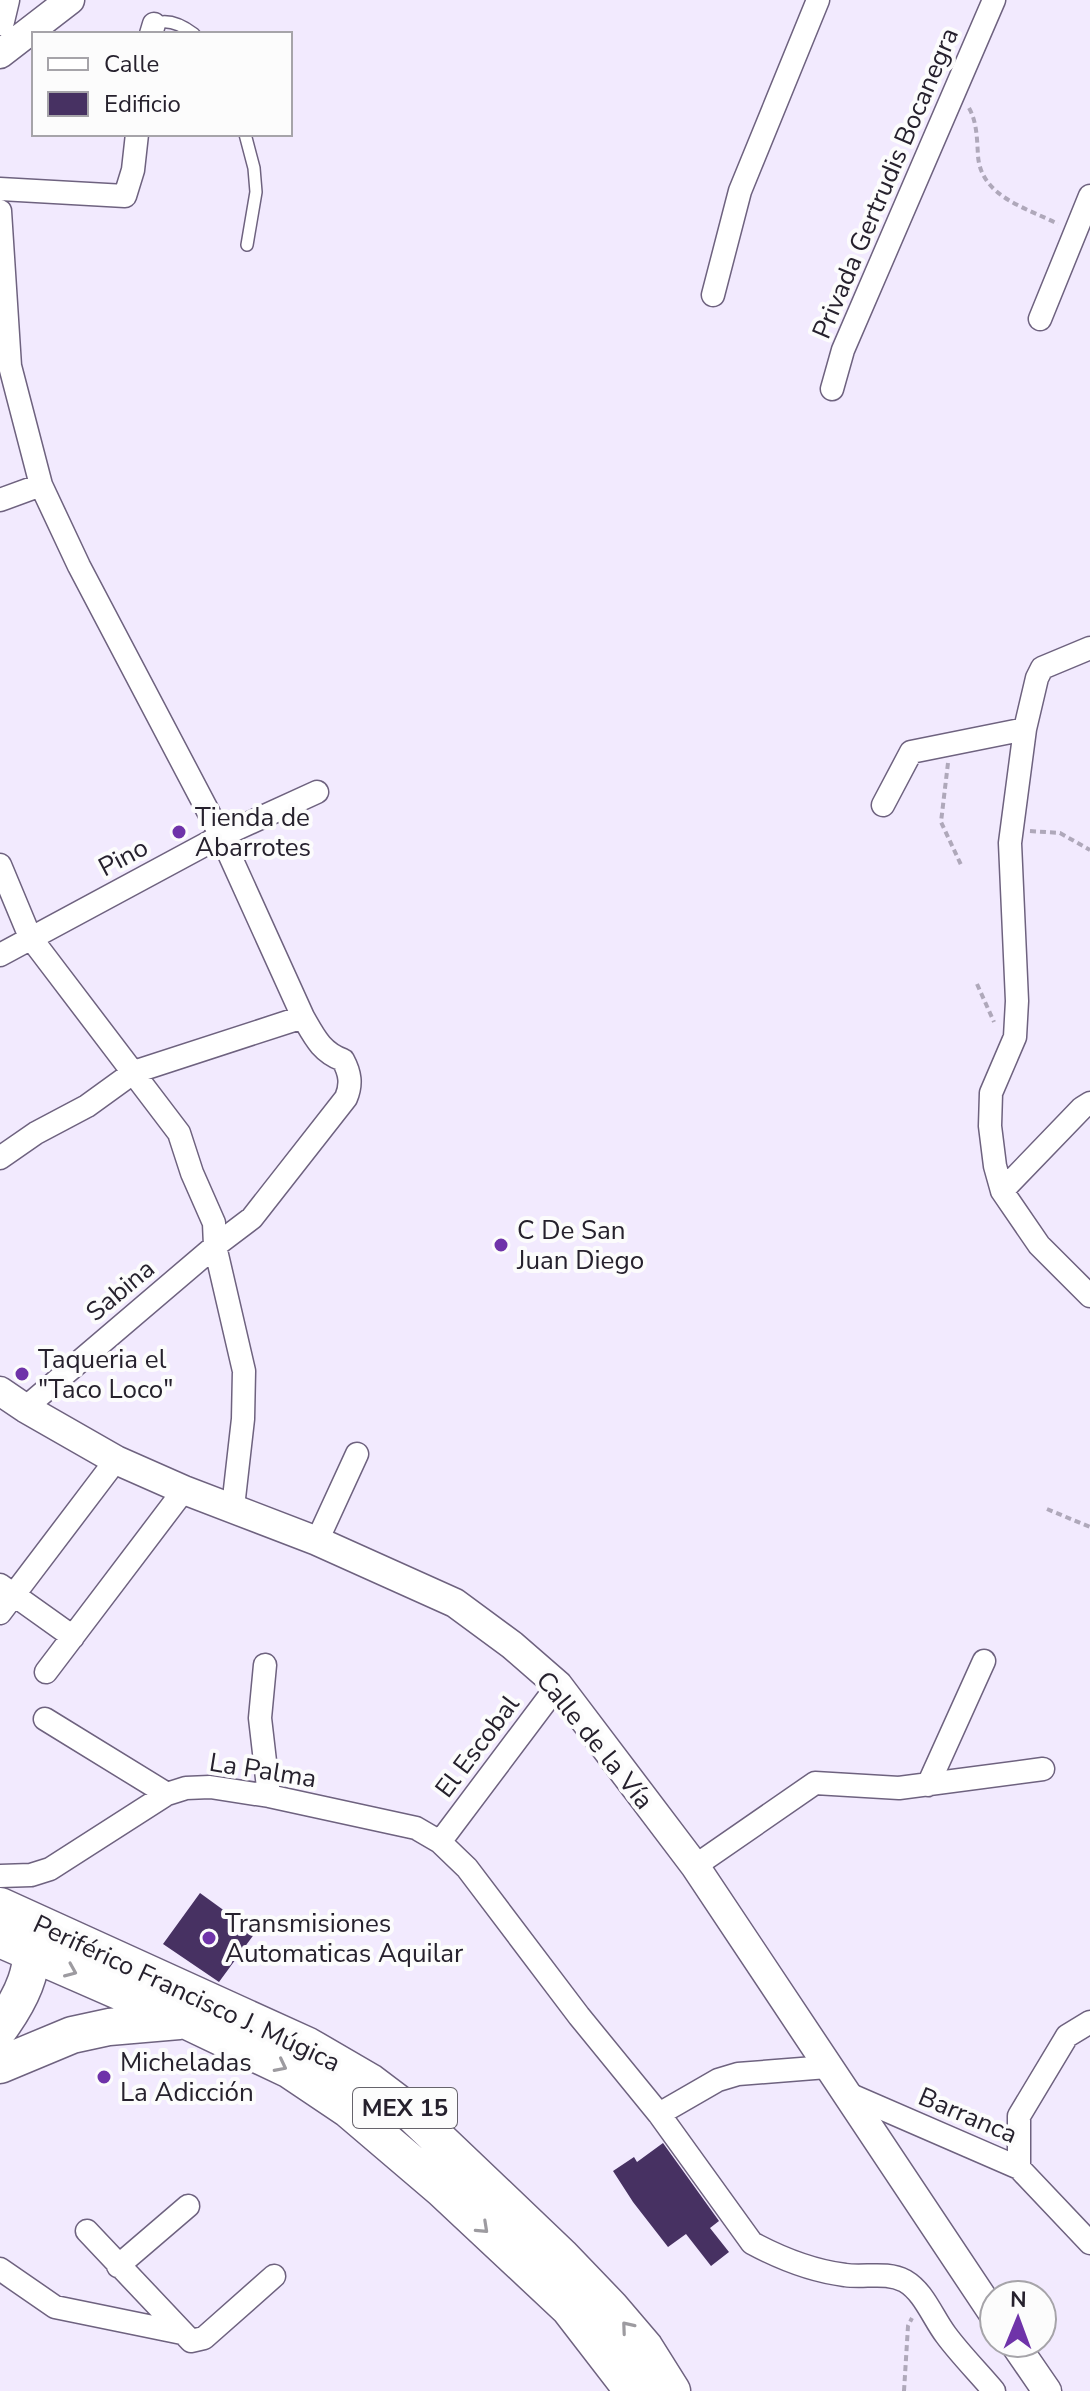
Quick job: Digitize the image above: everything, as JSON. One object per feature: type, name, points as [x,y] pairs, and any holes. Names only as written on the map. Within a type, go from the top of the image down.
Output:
[{"type":"main road","name":"Periférico Francisco J. Múgica","points":[[17,1934],[290,2070],[380,2134],[569,2308],[633,2391]]},
{"type":"main road","name":"Periférico Francisco J. Múgica","points":[[17,1934],[308,2046],[370,2082],[411,2113],[571,2266],[645,2348],[672,2391]]},
{"type":"main road","points":[[0,2028],[18,1999],[17,1934]]},
{"type":"main road","points":[[0,2065],[72,2035],[109,2027],[185,2020]]},
{"type":"street","points":[[0,21],[5,0]]},
{"type":"street","points":[[0,54],[70,0]]},
{"type":"street","points":[[713,295],[740,191],[818,0]]},
{"type":"street","name":"Privada Gertrudis Bocanegra","points":[[832,389],[843,350],[994,0]]},
{"type":"street","points":[[0,189],[125,196],[133,170],[137,136]]},
{"type":"street","points":[[1040,319],[1090,196]]},
{"type":"street","points":[[0,211],[10,366],[41,485],[79,566],[221,836],[303,1017],[134,1072],[87,1106],[36,1133],[0,1158]]},
{"type":"street","points":[[0,500],[41,485]]},
{"type":"street","points":[[1090,648],[1042,668],[1025,729],[1010,843],[1017,1001],[1015,1037],[991,1093],[990,1126],[1002,1191],[1039,1245],[1090,1296]]},
{"type":"street","points":[[883,805],[911,752],[1025,729]]},
{"type":"street","name":"Pino","points":[[0,955],[221,836],[317,792]]},
{"type":"street","points":[[0,865],[30,937],[179,1133],[214,1223],[215,1246],[244,1371],[243,1419],[233,1507]]},
{"type":"street","name":"Sabina","points":[[25,1408],[252,1218],[346,1098],[350,1079],[343,1060],[330,1055],[318,1044],[303,1017]]},
{"type":"street","points":[[1002,1191],[1090,1103]]},
{"type":"street","name":"Calle de la Vía","points":[[0,1391],[116,1460],[184,1490],[317,1541],[455,1603],[512,1645],[558,1685],[695,1866],[978,2291]]},
{"type":"street","points":[[317,1541],[357,1454]]},
{"type":"street","points":[[0,1613],[7,1590],[116,1460]]},
{"type":"street","points":[[46,1672],[184,1490]]},
{"type":"street","points":[[7,1590],[73,1637]]},
{"type":"street","points":[[928,1785],[984,1661]]},
{"type":"street","points":[[265,1665],[260,1718],[269,1796]]},
{"type":"street","name":"El Escobal","points":[[440,1842],[558,1685]]},
{"type":"street","points":[[45,1719],[167,1794]]},
{"type":"street","points":[[695,1866],[815,1783],[899,1788],[1043,1769]]},
{"type":"street","name":"La Palma","points":[[0,1876],[31,1875],[50,1869],[167,1794],[186,1788],[210,1787],[269,1796],[416,1828],[440,1842],[467,1868],[579,2016],[659,2114],[752,2243],[800,2264],[843,2275],[888,2275],[915,2288],[921,2297]]},
{"type":"street","points":[[1019,2168],[1019,2116],[1067,2036],[1090,2022]]},
{"type":"street","points":[[659,2114],[718,2080],[738,2074],[827,2067]]},
{"type":"street","name":"Barranca","points":[[844,2092],[1019,2168],[1090,2243]]},
{"type":"street","points":[[118,2266],[188,2206]]},
{"type":"street","points":[[87,2231],[187,2337]]},
{"type":"street","points":[[0,2269],[55,2307],[187,2337],[204,2338],[274,2276]]},
{"type":"street","points":[[921,2297],[945,2334],[994,2391]]},
{"type":"street","points":[[1025,2359],[1047,2391]]},
{"type":"lane","points":[[152,29],[161,21],[177,23],[191,32]]},
{"type":"lane","points":[[246,136],[254,168],[256,192],[247,245]]},
{"type":"path","points":[[956,87],[975,118],[979,168],[993,191],[1075,233]]},
{"type":"path","points":[[951,745],[941,822],[962,867]]},
{"type":"path","points":[[1012,830],[1060,833],[1090,850]]},
{"type":"path","points":[[977,984],[1008,1056]]},
{"type":"path","points":[[1047,1509],[1090,1527]]},
{"type":"path","points":[[904,2391],[908,2326],[921,2297]]},
{"type":"building","name":"Transmisiones Automaticas Aquilar","points":[[200,1893],[255,1933],[219,1982],[163,1944]]},
{"type":"building","points":[[663,2143],[719,2221],[710,2228],[729,2252],[711,2266],[686,2234],[668,2247],[613,2171],[634,2157],[637,2162]]},
{"type":"place","name":"Tienda de Abarrotes","points":[[179,832]]},
{"type":"place","name":"C De San Juan Diego","points":[[501,1245]]},
{"type":"place","name":"Taqueria el \"Taco Loco\"","points":[[22,1374]]},
{"type":"place","name":"Transmisiones Automaticas Aquilar","points":[[209,1938]]},
{"type":"place","name":"Micheladas La Adicción","points":[[104,2077]]}]
